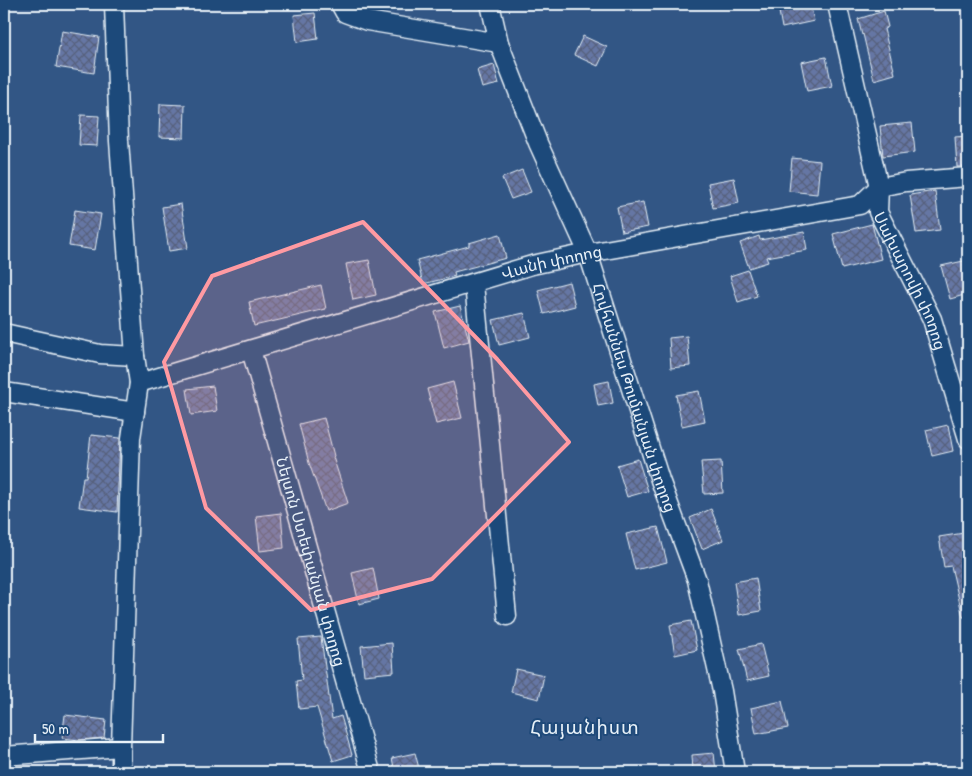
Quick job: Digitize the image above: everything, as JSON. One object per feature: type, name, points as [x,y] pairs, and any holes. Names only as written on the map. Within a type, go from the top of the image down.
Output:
[{"type":"street","points":[[114,4],[119,141],[134,356],[139,383],[131,438],[121,772]]},
{"type":"street","points":[[340,4],[345,13],[367,21],[499,43]]},
{"type":"street","name":"Հովհաննես Թումանյան փողոց","points":[[490,4],[499,43],[538,143],[588,253],[660,480],[698,580],[722,691],[735,772]]},
{"type":"street","name":"Սախարովի փողոց","points":[[837,4],[879,187],[878,212],[932,319],[968,439]]},
{"type":"street","points":[[879,187],[906,182],[968,177]]},
{"type":"street","name":"Վանի փողոց","points":[[139,383],[474,284],[532,265],[588,253],[860,205],[879,187]]},
{"type":"street","points":[[474,284],[507,616]]},
{"type":"street","points":[[4,333],[100,354],[134,356]]},
{"type":"street","name":"Նելսոն Ստեփանյան փողոց","points":[[251,350],[371,772]]},
{"type":"street","points":[[4,392],[135,412]]},
{"type":"street","points":[[4,756],[121,747]]},
{"type":"highlighted area","points":[[363,222],[497,359],[569,442],[432,579],[311,610],[206,508],[164,362],[212,276]]},
{"type":"building","points":[[810,4],[814,21],[782,28],[778,6]]},
{"type":"building","points":[[884,11],[888,27],[884,29],[895,74],[874,80],[858,19]]},
{"type":"building","points":[[315,13],[318,39],[297,42],[294,15]]},
{"type":"building","points":[[62,31],[99,37],[94,73],[56,67]]},
{"type":"building","points":[[583,36],[607,47],[598,66],[574,55]]},
{"type":"building","points":[[826,57],[832,86],[807,91],[801,62]]},
{"type":"building","points":[[494,65],[499,84],[482,88],[477,70]]},
{"type":"building","points":[[160,104],[185,105],[184,138],[159,137]]},
{"type":"building","points":[[81,115],[99,116],[97,146],[79,145]]},
{"type":"building","points":[[912,123],[915,152],[883,156],[880,126]]},
{"type":"building","points":[[968,136],[968,167],[957,167],[955,137]]},
{"type":"building","points":[[792,158],[820,161],[817,194],[789,191]]},
{"type":"building","points":[[522,170],[531,192],[511,199],[502,178]]},
{"type":"building","points":[[734,178],[739,203],[713,208],[708,183]]},
{"type":"building","points":[[935,191],[940,230],[916,233],[910,195]]},
{"type":"building","points":[[643,202],[648,227],[622,232],[617,207]]},
{"type":"building","points":[[181,204],[188,248],[169,251],[162,207]]},
{"type":"building","points":[[75,210],[101,214],[95,250],[69,246]]},
{"type":"building","points":[[872,224],[881,259],[842,269],[833,234]]},
{"type":"building","points":[[804,232],[807,250],[766,257],[768,262],[749,268],[740,243],[759,236],[760,240]]},
{"type":"building","points":[[500,234],[506,258],[454,272],[455,276],[423,284],[417,260],[469,246],[469,243]]},
{"type":"building","points":[[369,260],[376,295],[353,300],[346,264]]},
{"type":"building","points":[[968,260],[968,294],[950,299],[941,266]]},
{"type":"building","points":[[748,270],[757,296],[738,302],[730,276]]},
{"type":"building","points":[[569,282],[575,306],[544,314],[538,290]]},
{"type":"building","points":[[321,285],[326,309],[254,326],[249,302]]},
{"type":"building","points":[[460,306],[469,341],[444,348],[435,312]]},
{"type":"building","points":[[524,313],[530,337],[499,345],[493,320]]},
{"type":"building","points":[[687,336],[690,366],[671,368],[669,338]]},
{"type":"building","points":[[609,381],[613,403],[598,406],[594,384]]},
{"type":"building","points":[[453,382],[462,418],[436,424],[427,389]]},
{"type":"building","points":[[213,386],[217,411],[191,415],[187,389]]},
{"type":"building","points":[[699,391],[705,421],[682,426],[676,395]]},
{"type":"building","points":[[324,418],[333,457],[348,503],[326,511],[309,463],[299,424]]},
{"type":"building","points":[[948,425],[953,451],[932,456],[926,430]]},
{"type":"building","points":[[91,435],[120,438],[117,512],[79,507],[83,477],[86,477]]},
{"type":"building","points":[[638,459],[648,491],[627,497],[617,465]]},
{"type":"building","points":[[721,461],[723,493],[704,494],[701,462]]},
{"type":"building","points":[[711,509],[723,540],[702,549],[690,518]]},
{"type":"building","points":[[281,513],[284,548],[260,551],[256,516]]},
{"type":"building","points":[[658,527],[667,562],[635,570],[626,534]]},
{"type":"building","points":[[964,533],[968,559],[968,617],[963,617],[951,566],[944,567],[939,537]]},
{"type":"building","points":[[373,568],[379,599],[359,604],[352,573]]},
{"type":"building","points":[[756,578],[761,611],[739,615],[734,582]]},
{"type":"building","points":[[691,621],[697,650],[675,655],[670,625]]},
{"type":"building","points":[[321,637],[332,719],[341,716],[352,755],[333,761],[317,707],[299,709],[296,681],[302,680],[298,639]]},
{"type":"building","points":[[392,643],[394,672],[364,675],[361,646]]},
{"type":"building","points":[[761,644],[769,676],[747,681],[739,649]]},
{"type":"building","points":[[516,669],[544,675],[539,699],[511,692]]},
{"type":"building","points":[[782,701],[788,728],[756,734],[751,708]]},
{"type":"building","points":[[65,715],[106,720],[104,738],[80,740],[62,738]]},
{"type":"building","points":[[415,753],[420,772],[395,772],[392,758]]},
{"type":"building","points":[[714,753],[716,772],[693,772],[692,755]]},
{"type":"district","name":"Հայանիստ","points":[[585,727]]}]
